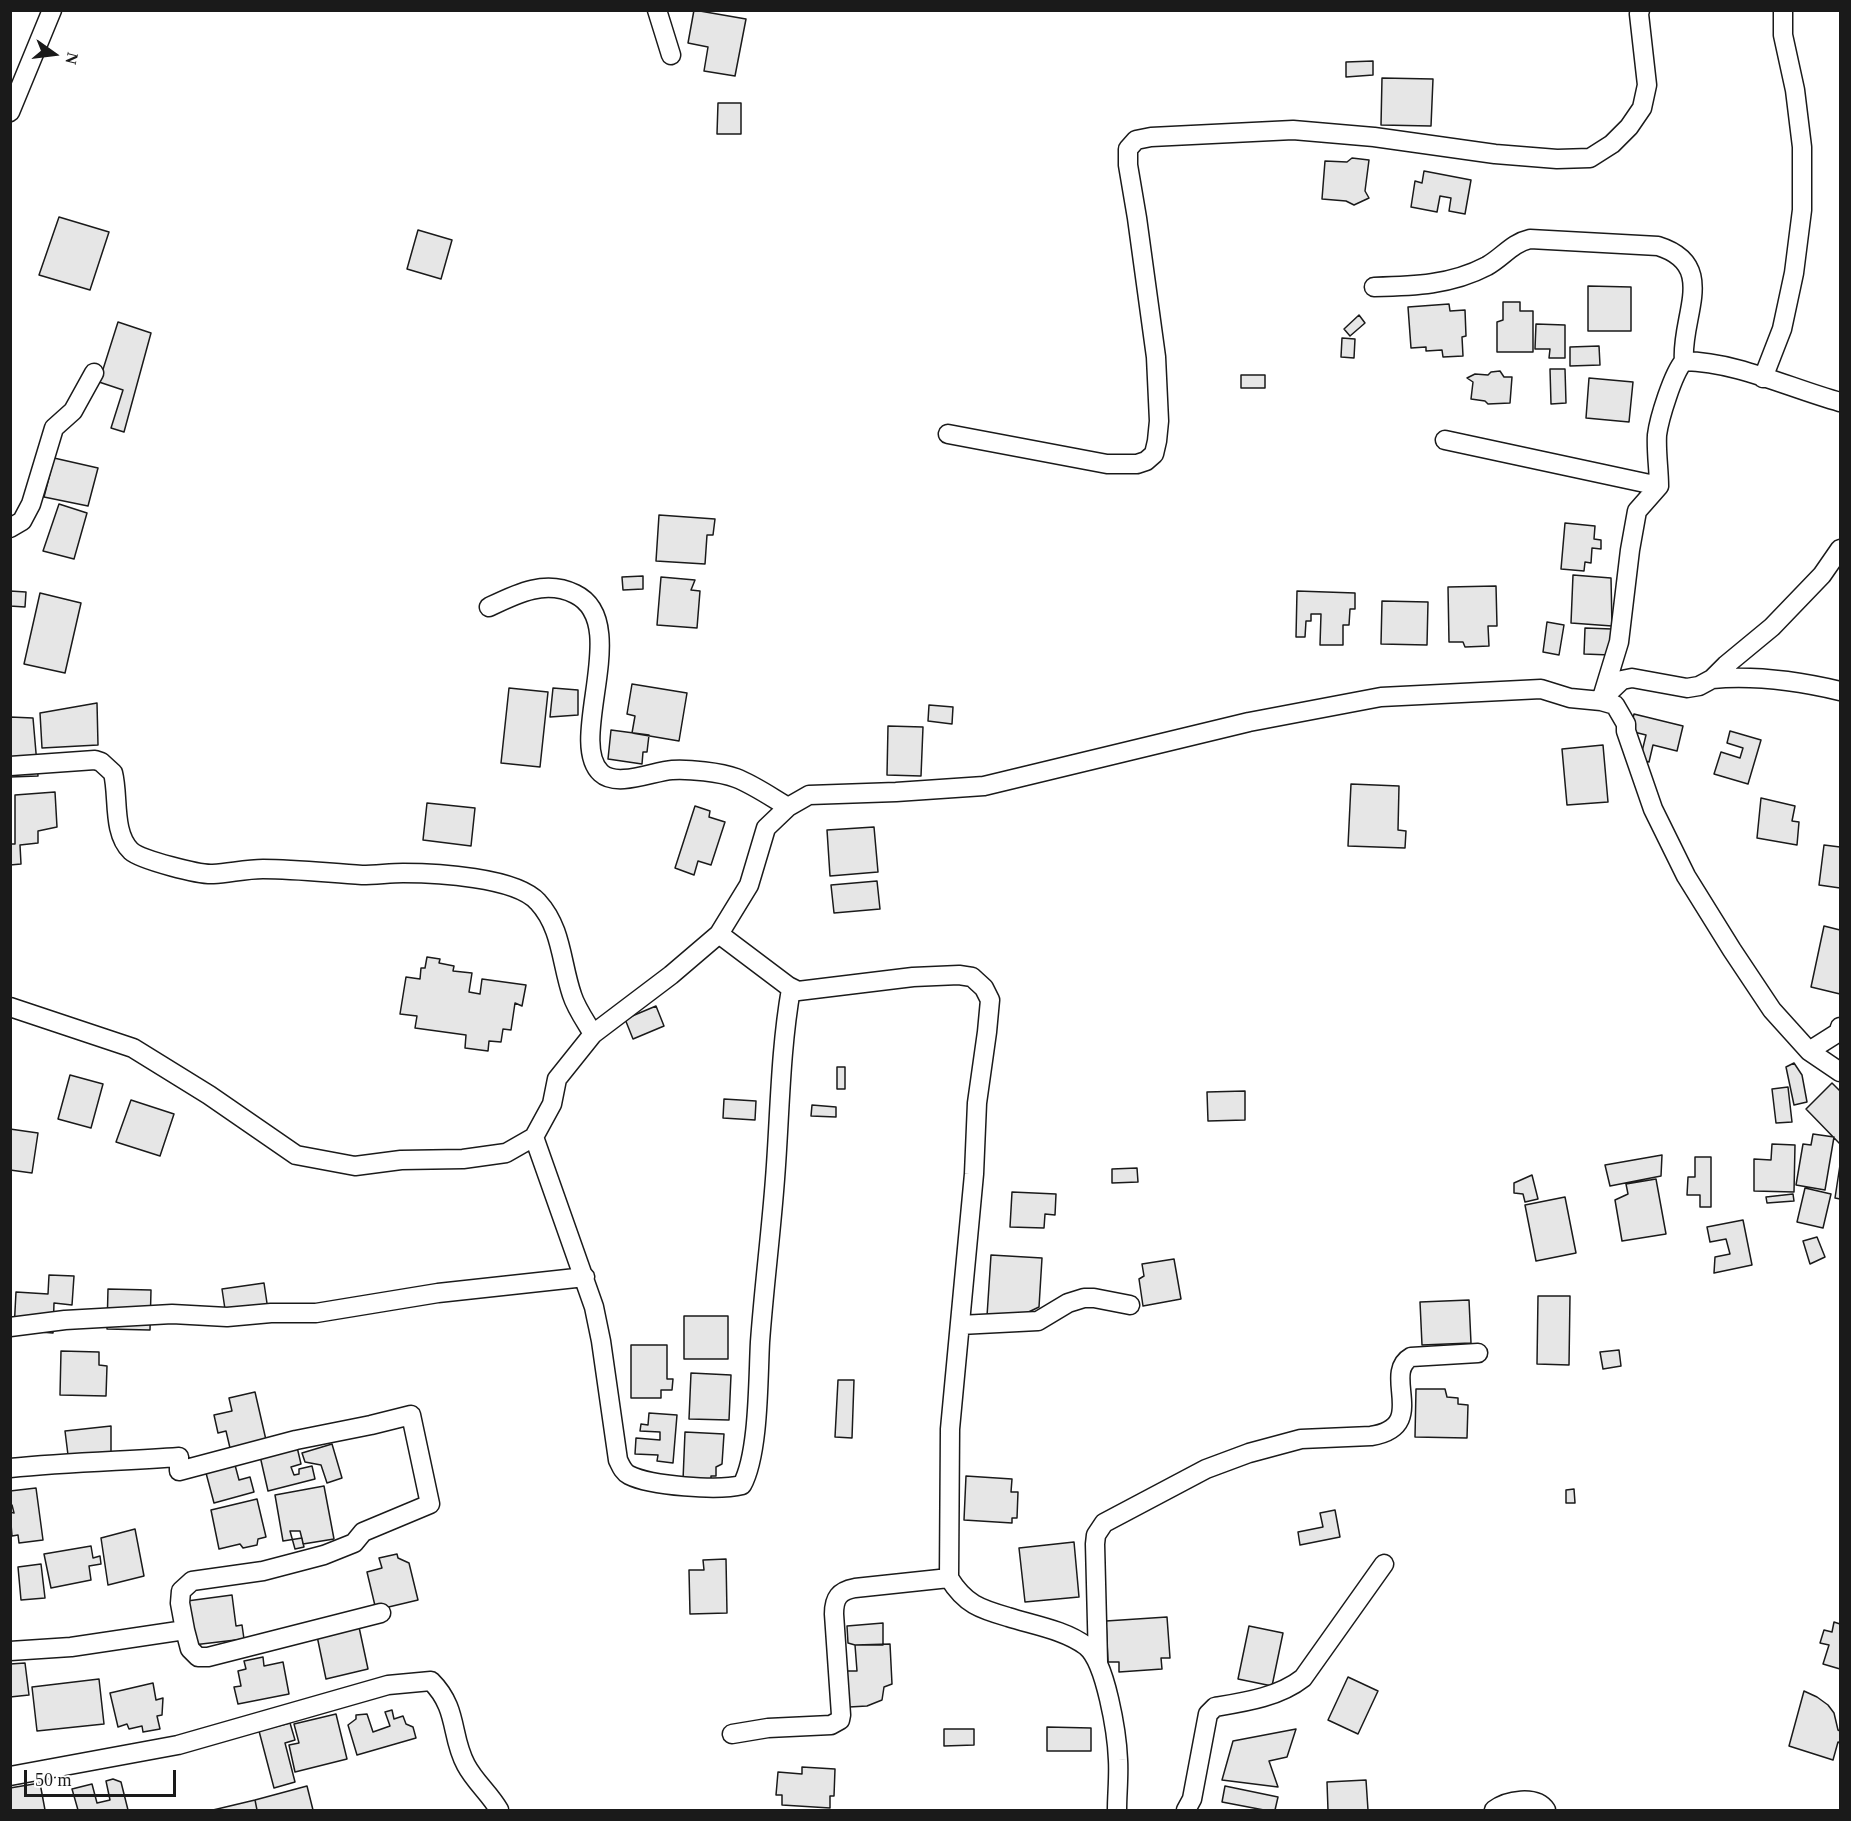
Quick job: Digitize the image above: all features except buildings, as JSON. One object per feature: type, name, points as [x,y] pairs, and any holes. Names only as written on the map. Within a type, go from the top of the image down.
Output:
[{"type":"street","points":[[10,112],[52,10]]},
{"type":"street","points":[[657,10],[671,55]]},
{"type":"street","points":[[948,434],[1107,464],[1137,464],[1154,454],[1159,421],[1156,357],[1128,165],[1128,150],[1136,140],[1151,137],[1293,130],[1385,138],[1495,154],[1557,159],[1590,158],[1612,144],[1629,127],[1642,108],[1647,86],[1639,14],[1641,10]]},
{"type":"street","points":[[1763,378],[1782,329],[1794,273],[1802,210],[1802,147],[1795,90],[1783,35],[1783,10]]},
{"type":"street","points":[[1374,287],[1443,283],[1488,265],[1518,242],[1530,239],[1658,246],[1674,251],[1685,262],[1693,283],[1693,303],[1683,340],[1684,361],[1673,377],[1657,434],[1659,486],[1637,511],[1619,642],[1601,700]]},
{"type":"street","points":[[1684,361],[1703,362],[1840,402]]},
{"type":"street","points":[[10,528],[22,521],[31,504],[54,428],[74,411],[94,373]]},
{"type":"street","points":[[1445,440],[1659,486]]},
{"type":"street","points":[[1601,700],[1622,680],[1632,678],[1687,688],[1699,687],[1713,679],[1726,665],[1772,627],[1822,575],[1840,549]]},
{"type":"street","points":[[489,607],[522,592],[544,587],[565,588],[583,597],[592,609],[598,626],[600,643],[590,740],[593,761],[602,774],[617,779],[635,778],[673,770],[704,772],[735,778],[788,807]]},
{"type":"street","points":[[1713,679],[1751,677],[1778,679],[1840,691]]},
{"type":"street","points":[[10,1006],[133,1048],[209,1095],[296,1155],[355,1166],[402,1160],[463,1159],[506,1152],[534,1137],[552,1104],[557,1079],[593,1034],[671,975],[719,934],[749,885],[766,828],[788,807],[809,795],[984,786],[1249,722],[1381,697],[1541,689],[1570,698],[1601,700],[1615,705],[1626,724],[1626,731],[1653,809],[1686,876],[1772,1010],[1809,1052],[1840,1072]]},
{"type":"street","points":[[10,766],[95,760],[100,762],[113,773],[118,819],[124,841],[130,850],[139,856],[171,865],[212,874],[246,869],[365,875],[444,874],[495,882],[517,889],[538,901],[552,923],[561,947],[572,996],[593,1034]]},
{"type":"street","points":[[719,934],[791,989],[798,991],[913,977],[959,975],[972,977],[984,988],[990,1000],[989,1016],[977,1103],[974,1174],[951,1429],[949,1578],[957,1592],[968,1602],[986,1611],[1072,1638],[1087,1647],[1098,1662]]},
{"type":"street","points":[[534,1137],[594,1307],[618,1460],[622,1469],[627,1474],[659,1482],[711,1488],[742,1485],[751,1462],[775,1177],[781,1062],[791,989]]},
{"type":"street","points":[[1809,1052],[1840,1030]]},
{"type":"street","points":[[10,1327],[65,1320],[172,1314],[227,1317],[263,1313],[316,1313],[438,1293],[585,1277]]},
{"type":"street","points":[[960,1326],[1038,1321],[1068,1303],[1084,1298],[1130,1305]]},
{"type":"street","points":[[1117,1810],[1118,1760],[1107,1690],[1098,1662],[1095,1544],[1099,1529],[1104,1523],[1206,1469],[1249,1453],[1301,1439],[1371,1436],[1382,1433],[1394,1426],[1402,1412],[1404,1405],[1400,1376],[1406,1360],[1411,1357],[1479,1353]]},
{"type":"street","points":[[10,1468],[101,1460],[117,1462],[179,1457],[179,1471],[296,1440],[411,1415],[430,1504],[363,1532],[354,1543],[324,1555],[263,1571],[192,1581],[181,1591],[180,1603],[190,1649],[198,1657],[208,1657],[381,1613]]},
{"type":"street","points":[[1186,1810],[1192,1800],[1208,1714],[1215,1707],[1279,1693],[1292,1687],[1303,1678],[1384,1564]]},
{"type":"street","points":[[732,1734],[768,1728],[837,1723],[841,1715],[834,1614],[834,1602],[837,1596],[855,1588],[949,1578]]},
{"type":"street","points":[[10,1651],[71,1647],[185,1630]]},
{"type":"street","points":[[10,1776],[178,1745],[388,1684],[431,1681],[441,1690],[453,1716],[465,1765],[499,1810]]},
{"type":"street","points":[[1494,1810],[1509,1804],[1533,1801],[1546,1810]]}]
